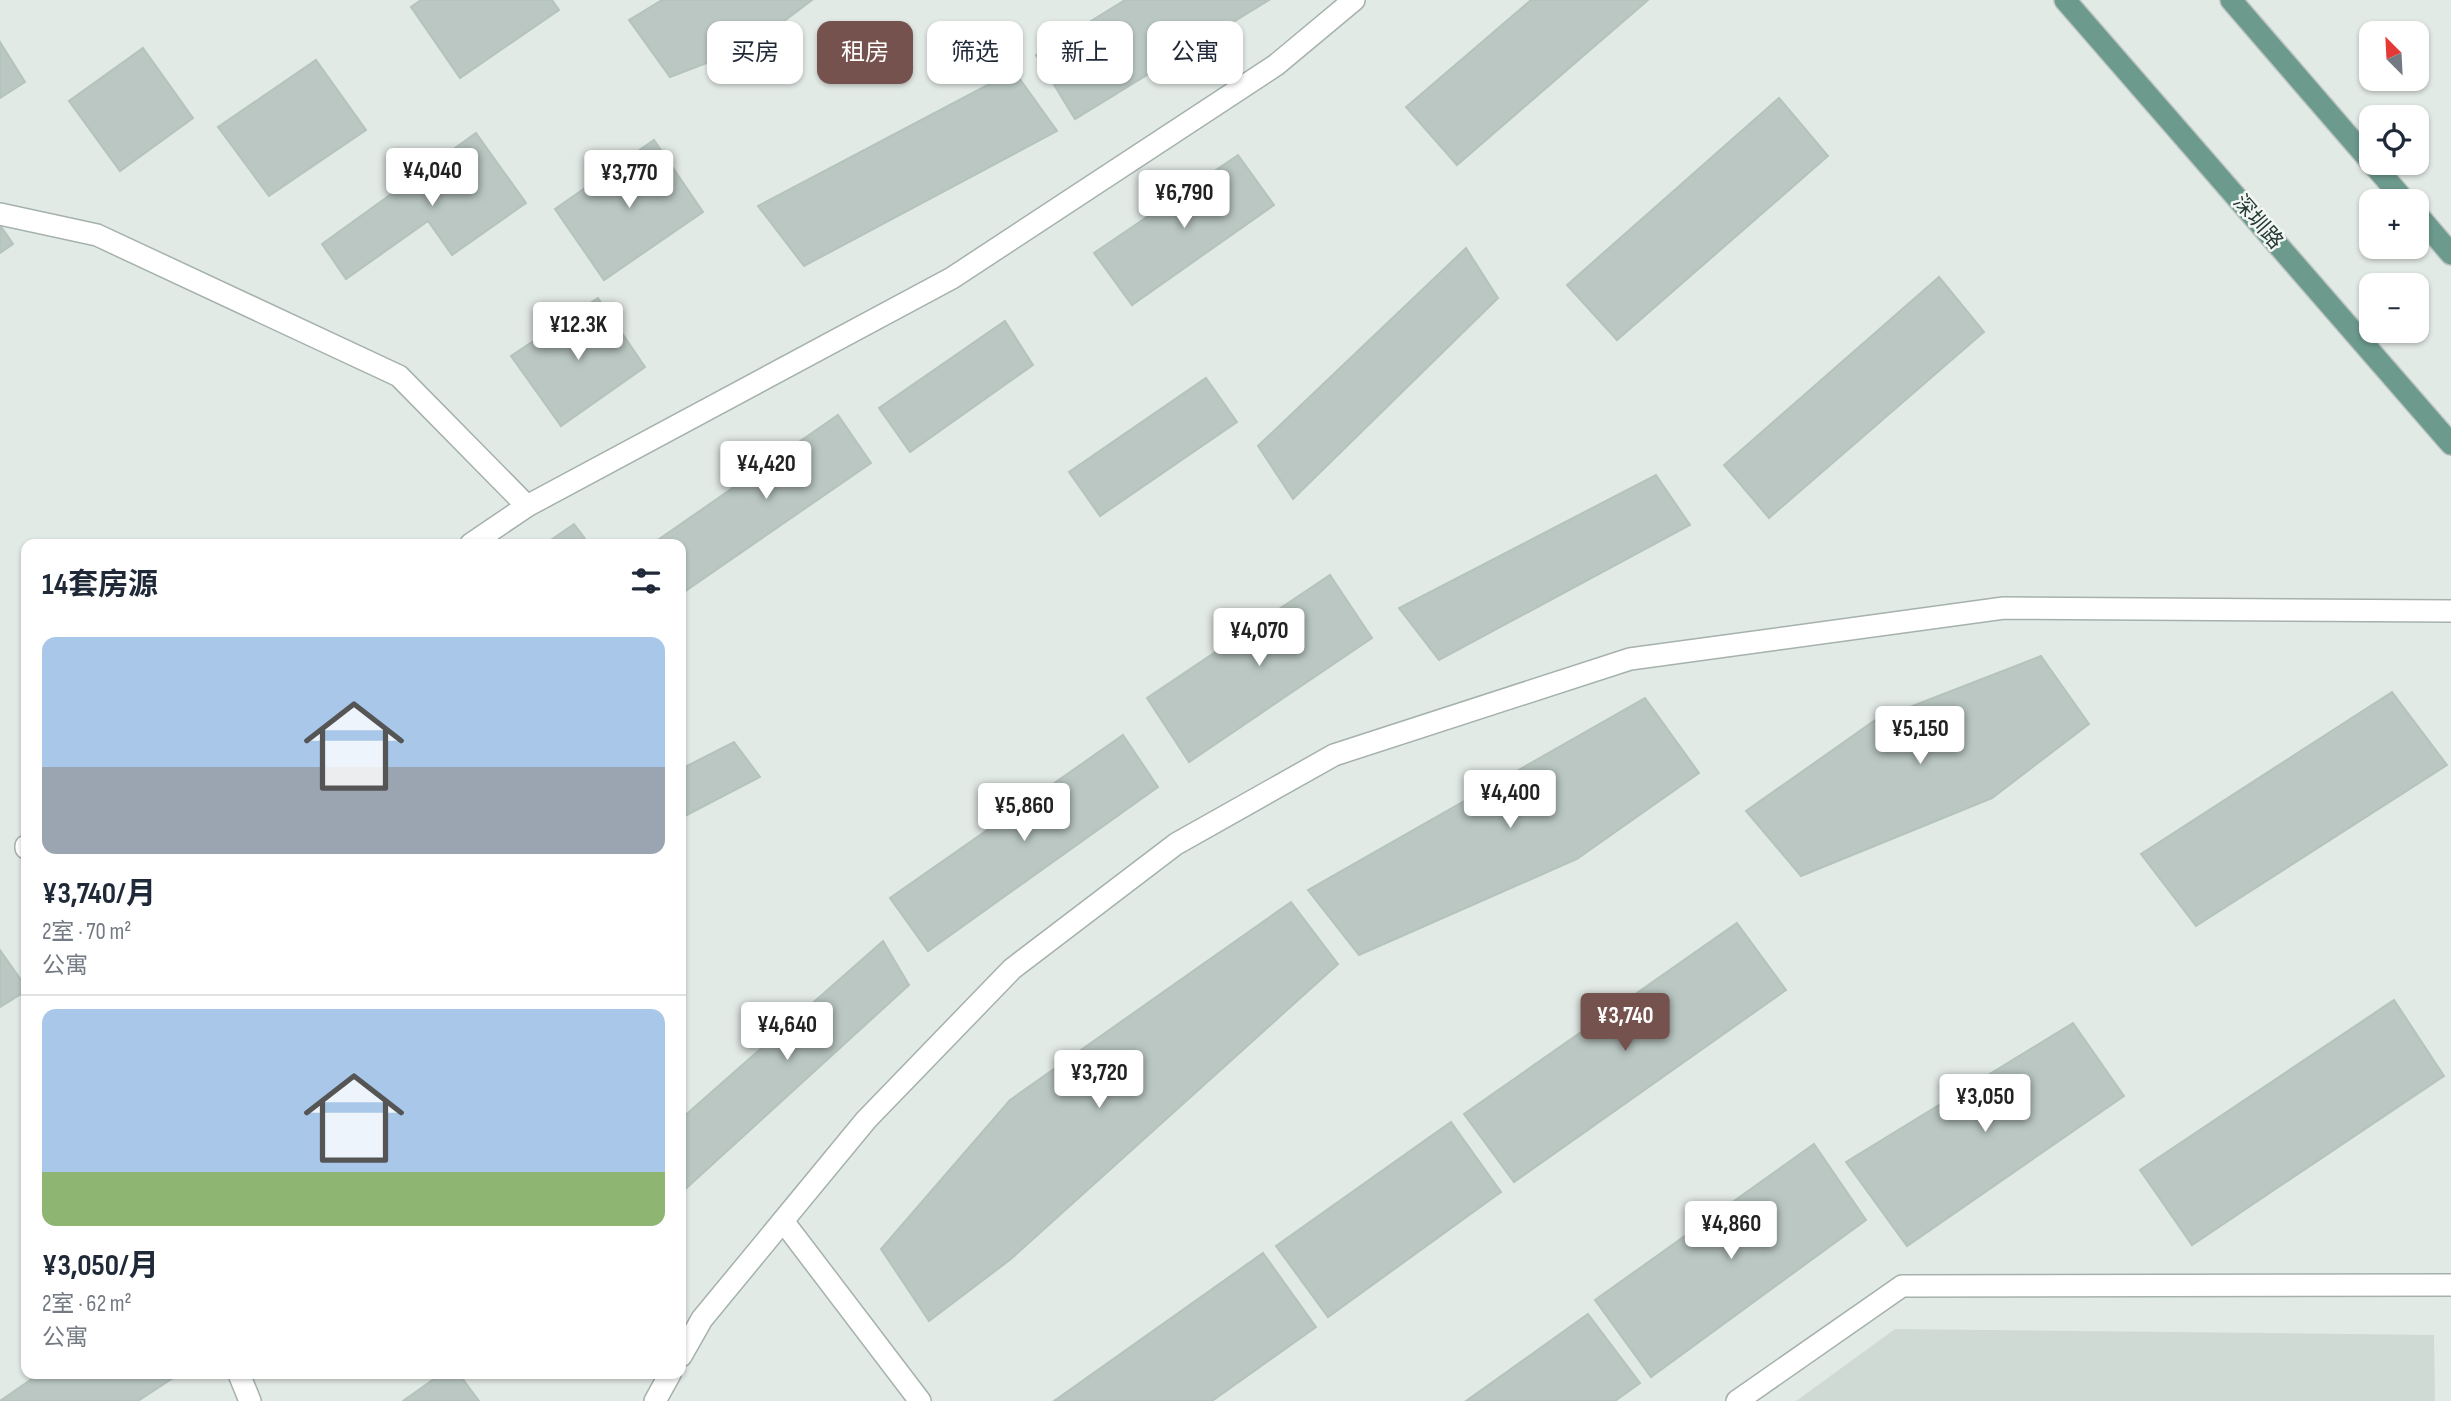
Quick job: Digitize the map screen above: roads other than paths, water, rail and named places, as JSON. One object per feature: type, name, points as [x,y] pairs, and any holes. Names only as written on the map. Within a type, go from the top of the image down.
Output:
[{"type":"main road","name":"深圳路","points":[[2065,0],[2451,444]]},
{"type":"main road","points":[[2231,0],[2359,147]]},
{"type":"main road","points":[[2383,175],[2395,189]]},
{"type":"main road","points":[[2429,228],[2451,254]]},
{"type":"street","points":[[478,539],[527,506],[952,278],[1276,65],[1354,0]]},
{"type":"street","points":[[0,214],[97,235],[399,376],[527,506]]},
{"type":"street","points":[[686,1347],[702,1319],[866,1120],[1012,969],[1177,844],[1334,755],[1630,659],[2004,608],[2451,611]]},
{"type":"street","points":[[783,1221],[920,1401]]},
{"type":"street","points":[[1737,1401],[1902,1286],[2451,1285]]},
{"type":"street","points":[[241,1379],[250,1401]]},
{"type":"street","points":[[655,1401],[667,1379]]}]
